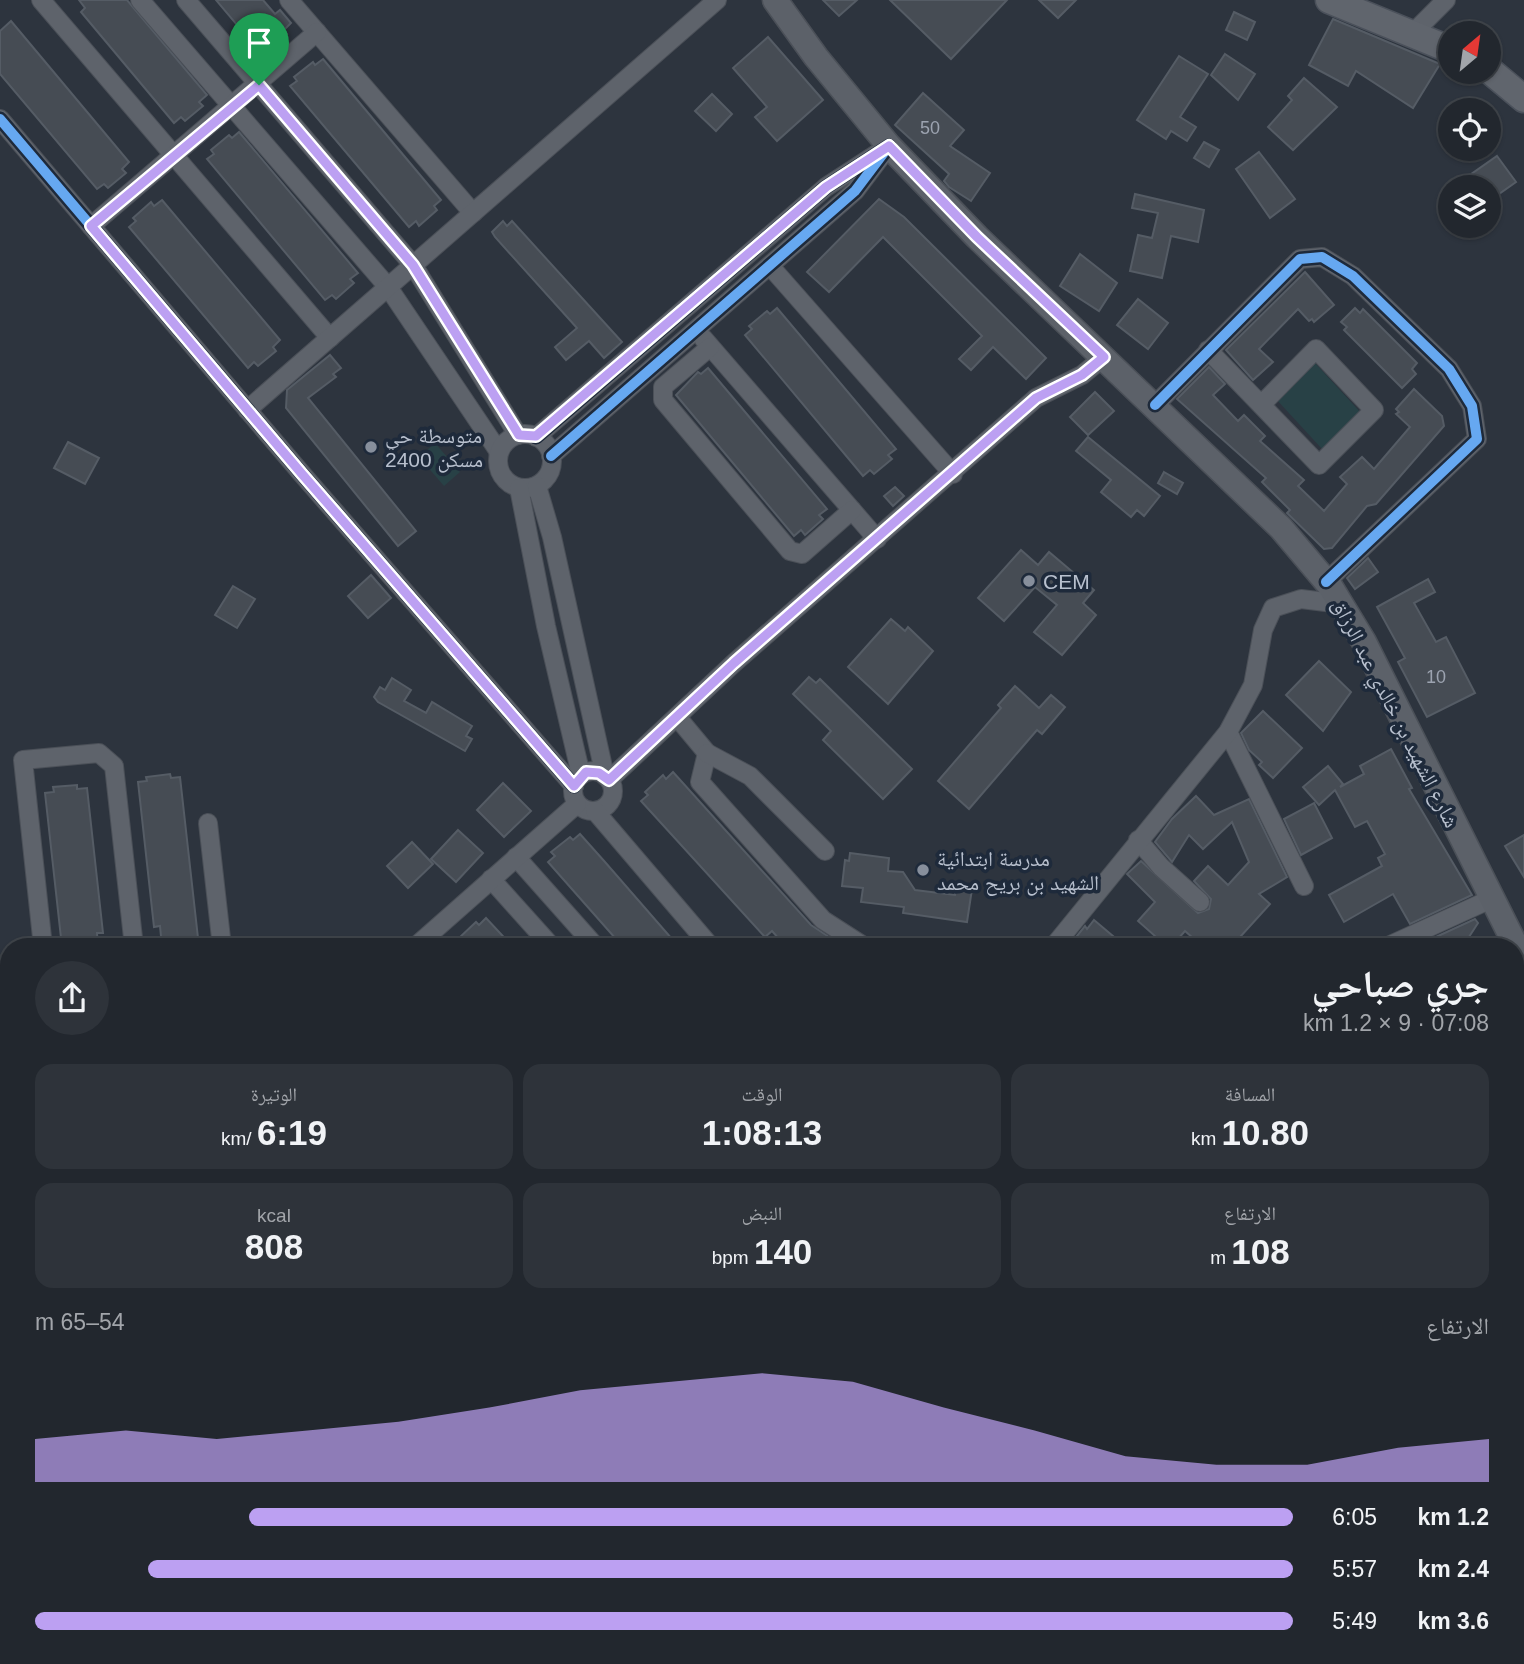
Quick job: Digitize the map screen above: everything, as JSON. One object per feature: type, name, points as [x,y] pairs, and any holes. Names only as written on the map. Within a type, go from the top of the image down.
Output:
[{"type":"main road","name":"شارع الشهيد بن خالدي عبد الرزاق","points":[[775,0],[816,57],[889,146],[977,237],[1281,528],[1326,582],[1364,642],[1511,938]]},
{"type":"main road","points":[[1329,0],[1438,44]]},
{"type":"main road","points":[[1502,81],[1524,99]]},
{"type":"street","points":[[41,0],[330,338]]},
{"type":"street","points":[[140,0],[388,287],[499,452],[499,470],[503,478],[519,488],[537,486],[549,473],[551,456],[543,441],[527,436],[510,438],[499,452]]},
{"type":"street","points":[[186,0],[413,265],[527,436]]},
{"type":"street","points":[[289,0],[473,213]]},
{"type":"street","points":[[247,410],[717,0]]},
{"type":"street","points":[[1413,33],[1446,0]]},
{"type":"street","points":[[91,226],[259,85],[317,32]]},
{"type":"street","points":[[0,119],[247,410],[577,788],[703,938]]},
{"type":"street","points":[[551,456],[855,191],[889,146]]},
{"type":"street","points":[[527,436],[826,187],[889,146]]},
{"type":"street","points":[[1155,405],[1300,259],[1322,257],[1353,276],[1449,369],[1472,406],[1477,439],[1326,582]]},
{"type":"street","points":[[770,266],[953,474]]},
{"type":"street","points":[[696,331],[877,539]]},
{"type":"street","points":[[710,347],[663,387],[663,400],[790,551],[802,554],[852,510]]},
{"type":"street","points":[[1208,350],[1261,405],[1319,465],[1374,410],[1316,349],[1261,405]]},
{"type":"street","points":[[607,778],[1036,398],[1082,375],[1104,357]]},
{"type":"street","points":[[537,486],[552,537],[611,800],[595,811]]},
{"type":"street","points":[[519,488],[577,788]]},
{"type":"street","points":[[1060,938],[1227,732],[1253,685],[1263,630],[1273,608],[1301,599],[1342,604]]},
{"type":"street","points":[[677,717],[707,753],[750,776],[825,851]]},
{"type":"street","points":[[1227,732],[1304,886]]},
{"type":"street","points":[[42,938],[23,760],[99,753],[114,766],[133,938]]},
{"type":"street","points":[[707,753],[700,782],[823,920],[851,938]]},
{"type":"street","points":[[429,938],[516,857],[593,772],[607,778]]},
{"type":"street","points":[[208,823],[221,938]]},
{"type":"street","points":[[1138,840],[1161,867],[1200,902]]},
{"type":"street","points":[[516,857],[588,938]]},
{"type":"street","points":[[491,879],[544,938]]},
{"type":"street","points":[[1406,938],[1491,899]]},
{"type":"green space","points":[[1315,363],[1362,414],[1323,450],[1276,399]]},
{"type":"green space","points":[[435,443],[460,472],[444,486],[419,457]]},
{"type":"building","points":[[79,0],[127,0],[207,95],[199,102],[203,106],[185,121],[181,117],[174,123],[81,12],[85,8]]},
{"type":"building","points":[[216,0],[263,0],[275,14],[280,10],[291,23],[284,30],[287,34],[269,49],[266,45],[259,51]]},
{"type":"building","points":[[823,0],[857,0],[839,16]]},
{"type":"building","points":[[890,0],[1007,0],[951,59]]},
{"type":"building","points":[[1039,0],[1076,0],[1058,18]]},
{"type":"building","points":[[1234,12],[1255,22],[1247,40],[1226,30]]},
{"type":"building","points":[[1333,19],[1438,63],[1438,67],[1413,108],[1356,71],[1348,86],[1309,65]]},
{"type":"building","points":[[11,21],[129,162],[122,169],[126,173],[108,188],[104,184],[97,189],[0,74],[0,31]]},
{"type":"building","points":[[768,37],[823,100],[777,141],[755,117],[767,107],[733,68]]},
{"type":"building","points":[[1225,54],[1255,74],[1238,100],[1211,75]]},
{"type":"building","points":[[1179,56],[1208,74],[1180,117],[1196,127],[1187,141],[1171,131],[1166,139],[1137,120]]},
{"type":"building","points":[[323,59],[441,200],[434,206],[437,210],[419,226],[416,221],[409,227],[290,86],[297,81],[294,77],[313,62],[315,65]]},
{"type":"building","points":[[1304,78],[1337,107],[1293,150],[1268,127],[1292,100],[1288,96]]},
{"type":"building","points":[[923,93],[964,130],[950,146],[990,173],[971,201],[949,187],[944,181],[949,174],[895,125]]},
{"type":"building","points":[[712,94],[732,114],[716,131],[695,111]]},
{"type":"building","points":[[239,132],[358,273],[350,279],[354,283],[336,299],[332,295],[325,300],[207,159],[214,154],[211,150],[229,135],[232,138]]},
{"type":"building","points":[[1204,142],[1219,150],[1209,167],[1194,158]]},
{"type":"building","points":[[1259,152],[1295,199],[1270,218],[1236,169]]},
{"type":"building","points":[[1490,161],[1501,161],[1516,182],[1501,193],[1501,175],[1470,175]]},
{"type":"building","points":[[1135,194],[1204,210],[1198,242],[1171,236],[1162,278],[1130,271],[1138,235],[1152,238],[1158,213],[1132,208]]},
{"type":"building","points":[[879,199],[904,217],[1046,358],[1026,379],[993,347],[971,370],[959,359],[982,336],[883,237],[829,292],[807,272]]},
{"type":"building","points":[[162,200],[280,340],[273,347],[276,351],[258,366],[254,362],[248,368],[129,227],[136,221],[133,218],[151,202],[154,206]]},
{"type":"building","points":[[503,221],[507,226],[512,221],[622,342],[604,358],[589,341],[566,360],[555,347],[577,328],[495,237],[492,232]]},
{"type":"building","points":[[1080,254],[1117,283],[1099,311],[1060,286]]},
{"type":"building","points":[[1305,272],[1334,305],[1314,322],[1312,319],[1309,321],[1298,309],[1259,349],[1273,362],[1253,380],[1226,350]]},
{"type":"building","points":[[1138,299],[1168,323],[1148,349],[1117,325]]},
{"type":"building","points":[[777,308],[896,449],[888,455],[892,459],[874,474],[870,470],[863,476],[745,335],[752,329],[749,326],[767,311],[770,314]]},
{"type":"building","points":[[1355,308],[1360,313],[1363,309],[1417,363],[1412,369],[1416,374],[1402,388],[1344,330],[1347,327],[1341,322]]},
{"type":"building","points":[[330,355],[341,368],[333,374],[336,377],[308,398],[416,531],[398,546],[286,408],[287,390]]},
{"type":"building","points":[[1209,367],[1225,384],[1213,395],[1238,421],[1244,415],[1265,436],[1260,441],[1304,480],[1298,486],[1324,511],[1347,484],[1340,477],[1362,457],[1374,469],[1410,427],[1396,414],[1399,412],[1396,409],[1414,389],[1442,416],[1444,426],[1376,504],[1367,506],[1332,548],[1324,549],[1287,513],[1290,510],[1262,482],[1266,478],[1177,399]]},
{"type":"building","points":[[708,368],[827,509],[819,515],[823,519],[805,535],[801,530],[794,536],[676,395],[698,372],[701,374]]},
{"type":"building","points":[[1095,392],[1114,411],[1088,435],[1070,417]]},
{"type":"building","points":[[1088,437],[1160,496],[1144,516],[1137,510],[1131,517],[1101,492],[1111,480],[1076,451]]},
{"type":"building","points":[[68,442],[99,458],[85,484],[54,468]]},
{"type":"building","points":[[1164,472],[1183,483],[1177,494],[1158,483]]},
{"type":"building","points":[[895,487],[904,496],[893,506],[884,496]]},
{"type":"building","points":[[1021,550],[1038,565],[1049,552],[1094,590],[1083,603],[1096,615],[1062,655],[1034,632],[1057,605],[1035,587],[1004,621],[978,598]]},
{"type":"building","points":[[1368,558],[1378,572],[1355,589],[1347,578]]},
{"type":"building","points":[[371,575],[391,598],[368,618],[348,596]]},
{"type":"building","points":[[1428,579],[1435,592],[1414,603],[1436,642],[1446,637],[1475,693],[1427,717],[1398,662],[1405,658],[1377,607]]},
{"type":"building","points":[[233,586],[255,599],[237,628],[215,615]]},
{"type":"building","points":[[891,619],[905,631],[908,627],[933,651],[888,704],[848,667]]},
{"type":"building","points":[[1319,661],[1351,692],[1323,731],[1286,695]]},
{"type":"building","points":[[809,677],[816,683],[820,679],[912,769],[883,799],[823,740],[831,731],[793,694]]},
{"type":"building","points":[[392,678],[411,690],[404,701],[426,713],[432,702],[472,726],[466,736],[472,739],[465,751],[378,702],[374,697],[380,687],[385,690]]},
{"type":"building","points":[[1015,686],[1039,708],[1051,695],[1065,707],[1042,734],[1037,730],[969,809],[938,781],[1001,708],[998,705]]},
{"type":"building","points":[[1263,711],[1302,748],[1273,778],[1259,765],[1262,762],[1249,750],[1241,733]]},
{"type":"building","points":[[1391,749],[1412,788],[1409,789],[1472,895],[1410,924],[1393,894],[1344,922],[1329,895],[1382,866],[1378,858],[1385,854],[1367,821],[1355,827],[1335,790],[1319,805],[1303,787],[1328,766],[1343,784],[1340,787],[1364,774],[1360,766]]},
{"type":"building","points":[[673,772],[811,925],[830,938],[778,938],[772,931],[765,937],[641,801],[648,795],[645,792],[663,775],[666,779]]},
{"type":"building","points":[[170,774],[171,778],[180,777],[198,938],[161,938],[160,926],[154,927],[138,782],[147,781],[146,777]]},
{"type":"building","points":[[503,783],[531,811],[504,837],[477,810]]},
{"type":"building","points":[[77,785],[77,789],[87,788],[103,933],[97,933],[97,938],[61,938],[45,793],[54,792],[53,787]]},
{"type":"building","points":[[1196,796],[1214,815],[1249,799],[1287,877],[1259,894],[1270,904],[1239,938],[1193,938],[1185,931],[1179,938],[1153,938],[1155,936],[1138,921],[1155,902],[1127,874],[1141,861],[1198,913],[1209,909],[1211,899],[1194,881],[1208,866],[1228,885],[1249,862],[1232,822],[1203,849],[1189,835],[1172,862],[1155,842],[1172,819]]},
{"type":"building","points":[[1314,803],[1332,838],[1301,855],[1284,819]]},
{"type":"building","points":[[458,830],[483,853],[456,882],[431,859]]},
{"type":"building","points":[[580,834],[671,938],[615,938],[548,862],[555,856],[551,852],[570,837],[573,840]]},
{"type":"building","points":[[1524,835],[1524,877],[1505,846]]},
{"type":"building","points":[[412,842],[433,864],[408,888],[387,866]]},
{"type":"building","points":[[850,853],[889,858],[888,871],[903,872],[915,890],[955,895],[956,887],[972,889],[967,922],[903,913],[904,907],[861,902],[863,888],[842,886],[845,860],[849,861]]},
{"type":"building","points":[[486,918],[505,938],[459,938],[476,922],[479,925]]},
{"type":"building","points":[[1475,919],[1478,923],[1468,938],[1434,938]]},
{"type":"building","points":[[1094,920],[1115,938],[1075,938],[1085,926],[1087,929]]},
{"type":"cycle path","points":[[0,119],[302,474],[574,786]]},
{"type":"cycle path","points":[[536,437],[826,187],[889,146],[855,191],[551,456]]},
{"type":"cycle path","points":[[1155,405],[1300,259],[1322,257],[1353,276],[1449,369],[1472,406],[1477,439],[1326,582]]},
{"type":"place","name":"متوسطة حي 2400 مسكن","points":[[371,447]]},
{"type":"place","name":"CEM","points":[[1029,581]]},
{"type":"place","name":"مدرسة ابتدائية الشهيد بن بريح محمد","points":[[923,870]]},
{"type":"route","points":[[259,85],[413,265],[519,435],[536,436],[826,187],[889,146],[977,237],[1104,357],[1082,375],[1036,398],[734,663],[609,780],[599,773],[586,772],[576,780],[574,786],[302,474],[91,226],[259,85]]}]
